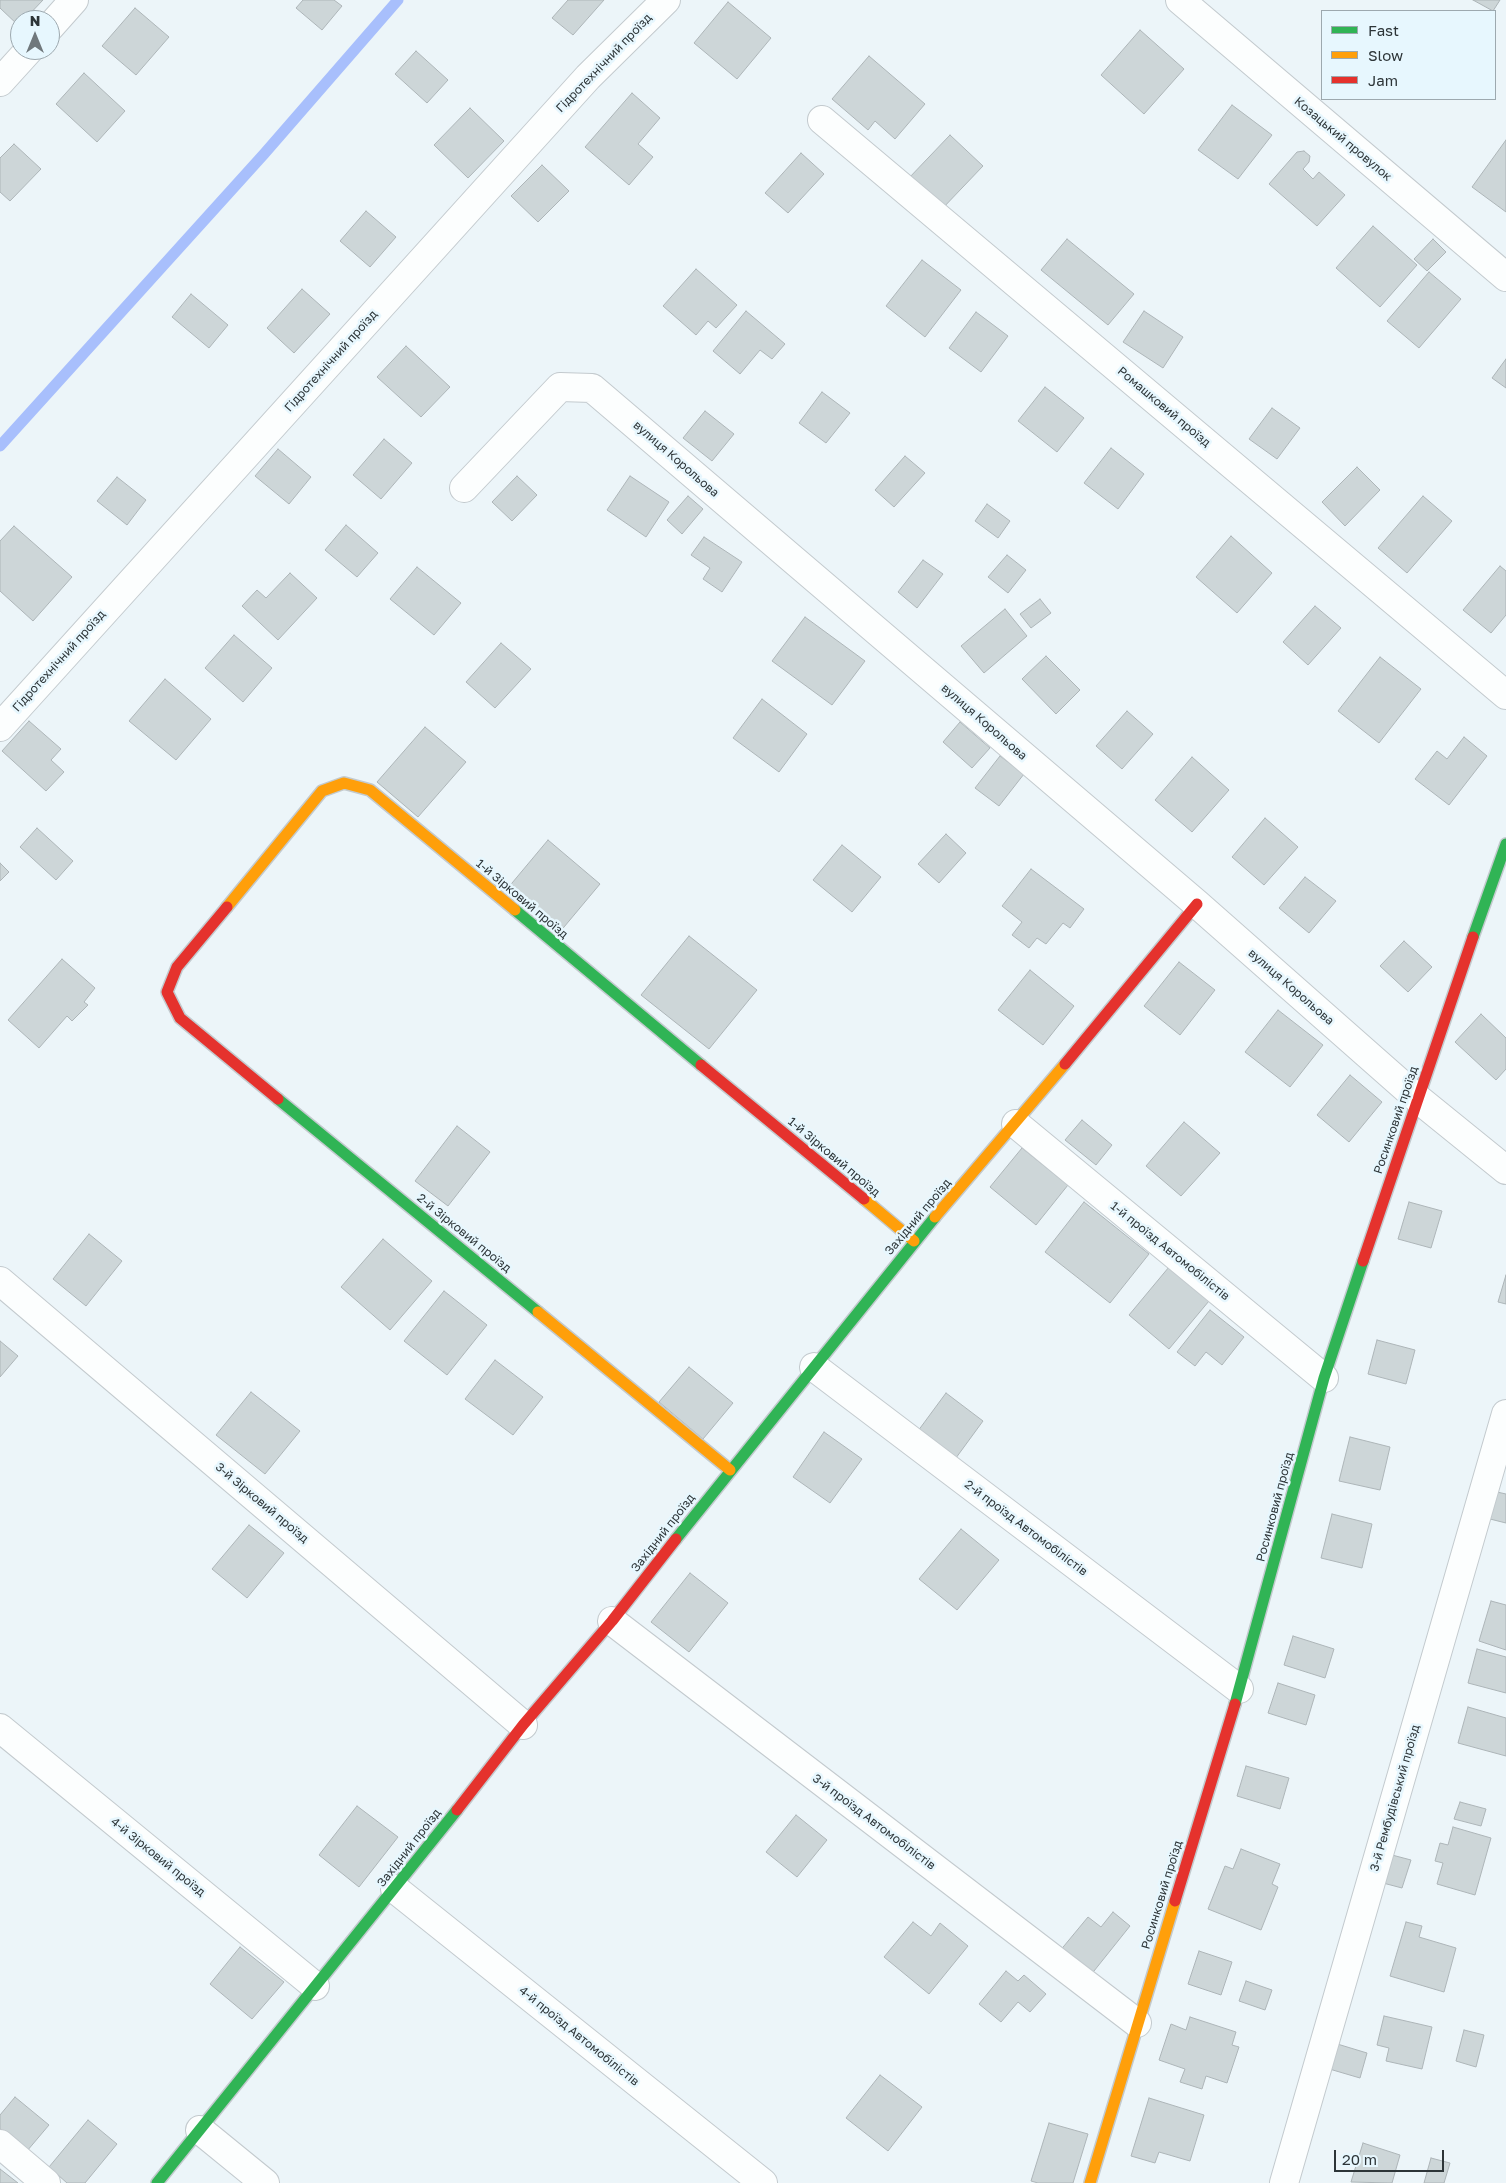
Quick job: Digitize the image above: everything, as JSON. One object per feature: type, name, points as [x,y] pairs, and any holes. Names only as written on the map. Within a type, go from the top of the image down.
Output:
[{"type":"street","points":[[60,16],[74,0]]},
{"type":"street","name":"Гідротехнічний проїзд","points":[[0,727],[588,76],[666,0]]},
{"type":"street","name":"Козацький провулок","points":[[1180,0],[1506,277]]},
{"type":"street","points":[[0,82],[20,60]]},
{"type":"street","name":"Ромашковий проїзд","points":[[822,120],[1506,694]]},
{"type":"street","name":"вулиця Корольова","points":[[464,488],[560,387],[592,388],[1197,904],[1417,1098],[1506,1170]]},
{"type":"street","name":"1-й Зірковий проїзд","points":[[180,1018],[167,992],[177,966],[322,791],[344,783],[370,790],[914,1241]]},
{"type":"street","name":"Росинковий проїзд","points":[[1090,2183],[1239,1689],[1324,1378],[1417,1098],[1506,844]]},
{"type":"street","name":"Західний проїзд","points":[[157,2183],[395,1889],[523,1725],[612,1621],[730,1470],[914,1241],[1016,1124],[1197,904]]},
{"type":"street","name":"2-й Зірковий проїзд","points":[[180,1018],[730,1470]]},
{"type":"street","name":"1-й проїзд Автомобілістів","points":[[1016,1124],[1324,1378]]},
{"type":"street","name":"3-й Зірковий проїзд","points":[[0,1281],[523,1725]]},
{"type":"street","name":"2-й проїзд Автомобілістів","points":[[814,1367],[1239,1689]]},
{"type":"street","name":"3-й Рембудівський проїзд","points":[[1284,2183],[1506,1414]]},
{"type":"street","name":"3-й проїзд Автомобілістів","points":[[612,1621],[1137,2023]]},
{"type":"street","name":"4-й Зірковий проїзд","points":[[0,1728],[315,1986]]},
{"type":"street","name":"4-й проїзд Автомобілістів","points":[[395,1889],[763,2183]]},
{"type":"street","points":[[200,2130],[265,2183]]},
{"type":"street","points":[[0,2144],[46,2183]]},
{"type":"building","points":[[0,0],[43,0],[34,10],[10,10],[10,17],[0,8]]},
{"type":"building","points":[[303,0],[334,0],[342,6],[322,30],[296,8]]},
{"type":"building","points":[[568,0],[604,0],[573,35],[552,18]]},
{"type":"building","points":[[1473,0],[1500,0],[1494,10]]},
{"type":"building","points":[[728,2],[771,38],[737,79],[694,43]]},
{"type":"building","points":[[135,8],[169,37],[136,75],[102,46]]},
{"type":"building","points":[[1140,30],[1184,69],[1144,114],[1101,75]]},
{"type":"building","points":[[416,51],[448,80],[427,103],[395,74]]},
{"type":"building","points":[[869,56],[925,104],[895,139],[875,121],[868,130],[832,99]]},
{"type":"building","points":[[84,73],[125,111],[97,142],[56,104]]},
{"type":"building","points":[[632,93],[660,118],[638,144],[653,157],[629,185],[585,147]]},
{"type":"building","points":[[1232,105],[1272,135],[1238,179],[1198,150]]},
{"type":"building","points":[[470,108],[504,141],[468,178],[434,145]]},
{"type":"building","points":[[950,135],[983,166],[941,210],[908,179]]},
{"type":"building","points":[[1506,140],[1506,212],[1472,187]]},
{"type":"building","points":[[14,144],[41,169],[10,201],[0,192],[0,158]]},
{"type":"building","points":[[1304,151],[1310,156],[1309,162],[1303,169],[1313,179],[1319,172],[1345,195],[1317,226],[1269,184],[1297,152]]},
{"type":"building","points":[[801,153],[824,174],[788,213],[765,193]]},
{"type":"building","points":[[542,165],[569,191],[538,222],[511,196]]},
{"type":"building","points":[[366,211],[396,237],[370,267],[340,241]]},
{"type":"building","points":[[1373,226],[1417,265],[1380,307],[1336,268]]},
{"type":"building","points":[[1067,239],[1134,294],[1108,325],[1041,270]]},
{"type":"building","points":[[1433,239],[1446,252],[1427,271],[1414,259]]},
{"type":"building","points":[[922,260],[961,290],[925,337],[886,306]]},
{"type":"building","points":[[696,269],[737,305],[716,328],[708,321],[696,335],[663,306]]},
{"type":"building","points":[[1429,272],[1461,299],[1419,348],[1387,321]]},
{"type":"building","points":[[302,289],[330,314],[294,353],[267,328]]},
{"type":"building","points":[[191,294],[228,325],[209,348],[172,317]]},
{"type":"building","points":[[746,311],[785,344],[772,359],[760,350],[740,374],[713,351]]},
{"type":"building","points":[[1144,311],[1183,337],[1163,368],[1123,342]]},
{"type":"building","points":[[976,312],[1008,336],[981,372],[949,348]]},
{"type":"building","points":[[406,346],[450,387],[421,417],[377,377]]},
{"type":"building","points":[[1506,359],[1506,388],[1492,378]]},
{"type":"building","points":[[1045,387],[1084,418],[1057,452],[1018,421]]},
{"type":"building","points":[[822,392],[850,413],[826,443],[799,423]]},
{"type":"building","points":[[1272,408],[1300,428],[1277,459],[1249,439]]},
{"type":"building","points":[[705,411],[734,434],[712,461],[683,438]]},
{"type":"building","points":[[384,439],[412,463],[381,499],[353,475]]},
{"type":"building","points":[[1111,448],[1144,474],[1118,509],[1084,483]]},
{"type":"building","points":[[278,449],[311,477],[289,504],[255,476]]},
{"type":"building","points":[[905,456],[925,473],[894,507],[875,490]]},
{"type":"building","points":[[1357,467],[1380,490],[1345,526],[1322,502]]},
{"type":"building","points":[[517,476],[537,495],[512,521],[492,502]]},
{"type":"building","points":[[630,476],[669,502],[646,537],[607,510]]},
{"type":"building","points":[[117,477],[146,500],[127,525],[97,501]]},
{"type":"building","points":[[688,496],[703,509],[682,534],[667,520]]},
{"type":"building","points":[[1423,496],[1452,521],[1407,573],[1378,548]]},
{"type":"building","points":[[987,504],[1010,521],[998,538],[975,521]]},
{"type":"building","points":[[346,525],[378,553],[357,577],[325,550]]},
{"type":"building","points":[[14,526],[72,577],[33,621],[0,591],[0,541]]},
{"type":"building","points":[[1231,536],[1272,573],[1237,613],[1196,577]]},
{"type":"building","points":[[704,537],[742,562],[722,592],[703,579],[710,568],[691,555]]},
{"type":"building","points":[[1007,555],[1026,570],[1008,593],[988,577]]},
{"type":"building","points":[[923,560],[943,574],[917,608],[898,592]]},
{"type":"building","points":[[1500,566],[1506,571],[1506,615],[1491,633],[1463,610]]},
{"type":"building","points":[[417,567],[461,603],[434,635],[390,599]]},
{"type":"building","points":[[290,573],[317,598],[278,640],[242,606],[257,590],[266,598]]},
{"type":"building","points":[[1040,599],[1051,613],[1031,628],[1020,614]]},
{"type":"building","points":[[1315,606],[1341,628],[1308,665],[1283,642]]},
{"type":"building","points":[[1005,609],[1027,636],[984,673],[961,646]]},
{"type":"building","points":[[805,617],[865,661],[832,705],[772,661]]},
{"type":"building","points":[[234,635],[272,668],[243,702],[205,668]]},
{"type":"building","points":[[501,643],[531,669],[495,708],[466,682]]},
{"type":"building","points":[[1046,656],[1080,690],[1056,714],[1022,679]]},
{"type":"building","points":[[1380,657],[1421,689],[1379,743],[1338,711]]},
{"type":"building","points":[[165,679],[211,719],[176,760],[129,721]]},
{"type":"building","points":[[762,699],[807,734],[779,772],[733,738]]},
{"type":"building","points":[[1127,711],[1153,734],[1122,769],[1096,746]]},
{"type":"building","points":[[29,721],[61,749],[51,760],[64,772],[46,791],[2,751]]},
{"type":"building","points":[[960,722],[990,748],[972,768],[943,742]]},
{"type":"building","points":[[425,727],[466,762],[418,817],[377,782]]},
{"type":"building","points":[[1464,737],[1487,756],[1449,805],[1415,779],[1437,751],[1447,759]]},
{"type":"building","points":[[1000,756],[1024,774],[999,806],[975,788]]},
{"type":"building","points":[[1192,757],[1229,790],[1192,832],[1155,800]]},
{"type":"building","points":[[1265,818],[1298,847],[1264,885],[1232,857]]},
{"type":"building","points":[[37,828],[73,861],[56,880],[20,847]]},
{"type":"building","points":[[946,834],[966,853],[939,883],[918,864]]},
{"type":"building","points":[[548,840],[600,884],[559,933],[507,889]]},
{"type":"building","points":[[842,845],[881,877],[852,912],[813,880]]},
{"type":"building","points":[[0,863],[9,872],[0,881]]},
{"type":"building","points":[[1031,869],[1084,909],[1070,928],[1063,923],[1046,944],[1037,938],[1029,948],[1012,935],[1022,922],[1002,906]]},
{"type":"building","points":[[1305,877],[1336,901],[1309,933],[1279,908]]},
{"type":"building","points":[[689,936],[757,990],[709,1049],[641,995]]},
{"type":"building","points":[[1404,941],[1432,967],[1408,992],[1380,966]]},
{"type":"building","points":[[62,959],[95,988],[84,1002],[88,1005],[72,1021],[67,1016],[39,1048],[8,1020]]},
{"type":"building","points":[[1179,962],[1215,990],[1180,1035],[1144,1006]]},
{"type":"building","points":[[1030,970],[1074,1006],[1043,1045],[998,1010]]},
{"type":"building","points":[[1278,1010],[1323,1045],[1290,1087],[1245,1052]]},
{"type":"building","points":[[1481,1014],[1506,1038],[1506,1069],[1496,1080],[1455,1042]]},
{"type":"building","points":[[1350,1075],[1382,1102],[1349,1142],[1317,1115]]},
{"type":"building","points":[[1082,1120],[1112,1145],[1096,1165],[1065,1140]]},
{"type":"building","points":[[1184,1122],[1220,1153],[1181,1196],[1146,1166]]},
{"type":"building","points":[[457,1126],[490,1152],[448,1206],[415,1181]]},
{"type":"building","points":[[1022,1148],[1068,1185],[1036,1225],[990,1187]]},
{"type":"building","points":[[1084,1202],[1149,1254],[1110,1303],[1045,1252]]},
{"type":"building","points":[[1409,1202],[1442,1211],[1431,1248],[1398,1239]]},
{"type":"building","points":[[89,1234],[122,1261],[86,1306],[53,1279]]},
{"type":"building","points":[[383,1239],[432,1281],[390,1330],[341,1287]]},
{"type":"building","points":[[1169,1267],[1209,1301],[1169,1349],[1129,1315]]},
{"type":"building","points":[[1506,1275],[1506,1304],[1498,1302]]},
{"type":"building","points":[[444,1291],[487,1325],[447,1375],[404,1341]]},
{"type":"building","points":[[1210,1310],[1244,1337],[1222,1365],[1206,1352],[1195,1366],[1177,1352]]},
{"type":"building","points":[[1377,1340],[1415,1350],[1406,1384],[1368,1374]]},
{"type":"building","points":[[0,1341],[18,1356],[0,1377]]},
{"type":"building","points":[[495,1360],[543,1397],[513,1435],[465,1399]]},
{"type":"building","points":[[689,1367],[733,1403],[703,1439],[659,1402]]},
{"type":"building","points":[[251,1392],[300,1431],[265,1474],[216,1435]]},
{"type":"building","points":[[946,1393],[983,1421],[953,1462],[915,1435]]},
{"type":"building","points":[[824,1432],[862,1459],[830,1503],[793,1477]]},
{"type":"building","points":[[1350,1437],[1390,1447],[1380,1490],[1339,1481]]},
{"type":"building","points":[[1497,1492],[1506,1494],[1506,1523],[1490,1519]]},
{"type":"building","points":[[1332,1514],[1372,1524],[1362,1568],[1321,1558]]},
{"type":"building","points":[[249,1525],[284,1553],[247,1598],[212,1569]]},
{"type":"building","points":[[961,1529],[999,1560],[957,1610],[919,1579]]},
{"type":"building","points":[[690,1573],[728,1603],[689,1652],[651,1622]]},
{"type":"building","points":[[1491,1601],[1506,1605],[1506,1650],[1479,1641]]},
{"type":"building","points":[[1293,1636],[1334,1649],[1325,1678],[1284,1665]]},
{"type":"building","points":[[1477,1649],[1506,1657],[1506,1693],[1468,1683]]},
{"type":"building","points":[[1278,1683],[1315,1695],[1306,1725],[1268,1713]]},
{"type":"building","points":[[1468,1707],[1506,1718],[1506,1756],[1458,1743]]},
{"type":"building","points":[[1246,1766],[1289,1778],[1280,1809],[1237,1796]]},
{"type":"building","points":[[1460,1802],[1486,1809],[1481,1826],[1454,1819]]},
{"type":"building","points":[[357,1806],[398,1837],[359,1887],[319,1855]]},
{"type":"building","points":[[796,1815],[827,1840],[797,1877],[766,1852]]},
{"type":"building","points":[[1453,1827],[1491,1838],[1475,1895],[1437,1884],[1443,1863],[1435,1861],[1440,1843],[1448,1845]]},
{"type":"building","points":[[1241,1849],[1280,1864],[1272,1884],[1278,1887],[1261,1930],[1208,1909],[1225,1866],[1233,1869]]},
{"type":"building","points":[[1392,1855],[1411,1860],[1402,1888],[1383,1883]]},
{"type":"building","points":[[1113,1912],[1130,1926],[1090,1976],[1059,1952],[1088,1917],[1101,1927]]},
{"type":"building","points":[[913,1922],[931,1936],[940,1923],[968,1946],[929,1994],[884,1957]]},
{"type":"building","points":[[1406,1922],[1422,1926],[1419,1937],[1456,1948],[1444,1992],[1390,1976]]},
{"type":"building","points":[[240,1947],[284,1982],[252,2019],[210,1984]]},
{"type":"building","points":[[1199,1951],[1232,1962],[1221,1995],[1188,1984]]},
{"type":"building","points":[[1006,1971],[1018,1981],[1024,1975],[1046,1994],[1030,2012],[1018,2002],[1001,2022],[979,2004]]},
{"type":"building","points":[[1246,1981],[1272,1990],[1265,2010],[1239,2001]]},
{"type":"building","points":[[1384,2016],[1432,2027],[1422,2069],[1386,2061],[1389,2048],[1377,2045]]},
{"type":"building","points":[[1190,2017],[1236,2032],[1232,2045],[1239,2047],[1227,2083],[1206,2076],[1202,2089],[1180,2082],[1185,2069],[1159,2060],[1171,2024],[1186,2030]]},
{"type":"building","points":[[1464,2030],[1484,2035],[1476,2067],[1456,2061]]},
{"type":"building","points":[[1334,2043],[1367,2053],[1360,2078],[1326,2068]]},
{"type":"building","points":[[880,2075],[922,2107],[888,2151],[846,2118]]},
{"type":"building","points":[[15,2097],[49,2125],[27,2151],[0,2129],[0,2115]]},
{"type":"building","points":[[1149,2098],[1204,2115],[1190,2161],[1159,2152],[1155,2163],[1131,2156]]},
{"type":"building","points":[[88,2120],[117,2144],[85,2183],[67,2183],[49,2167]]},
{"type":"building","points":[[1049,2123],[1088,2134],[1073,2183],[1038,2183],[1031,2181]]},
{"type":"building","points":[[1363,2143],[1400,2155],[1392,2183],[1351,2182]]},
{"type":"building","points":[[1431,2158],[1450,2163],[1444,2183],[1424,2183]]},
{"type":"building","points":[[0,2169],[18,2183],[0,2183]]},
{"type":"waterway","points":[[0,446],[264,154],[398,0]]},
{"type":"traffic: fast","points":[[1473,937],[1506,844]]},
{"type":"traffic: fast","points":[[515,910],[701,1065]]},
{"type":"traffic: fast","points":[[278,1099],[538,1312]]},
{"type":"traffic: fast","points":[[676,1539],[935,1217]]},
{"type":"traffic: fast","points":[[1235,1704],[1324,1378],[1363,1261]]},
{"type":"traffic: fast","points":[[157,2183],[457,1810]]},
{"type":"traffic: slow","points":[[227,907],[322,791],[344,783],[370,790],[515,910]]},
{"type":"traffic: slow","points":[[935,1217],[1065,1064]]},
{"type":"traffic: slow","points":[[864,1199],[914,1241]]},
{"type":"traffic: slow","points":[[538,1312],[730,1470]]},
{"type":"traffic: slow","points":[[1090,2183],[1175,1901]]},
{"type":"traffic: jam","points":[[1065,1064],[1197,904]]},
{"type":"traffic: jam","points":[[227,907],[177,967],[167,992],[180,1018],[278,1099]]},
{"type":"traffic: jam","points":[[1363,1261],[1473,937]]},
{"type":"traffic: jam","points":[[701,1065],[864,1199]]},
{"type":"traffic: jam","points":[[457,1810],[523,1725],[612,1621],[676,1539]]},
{"type":"traffic: jam","points":[[1175,1901],[1235,1704]]}]
